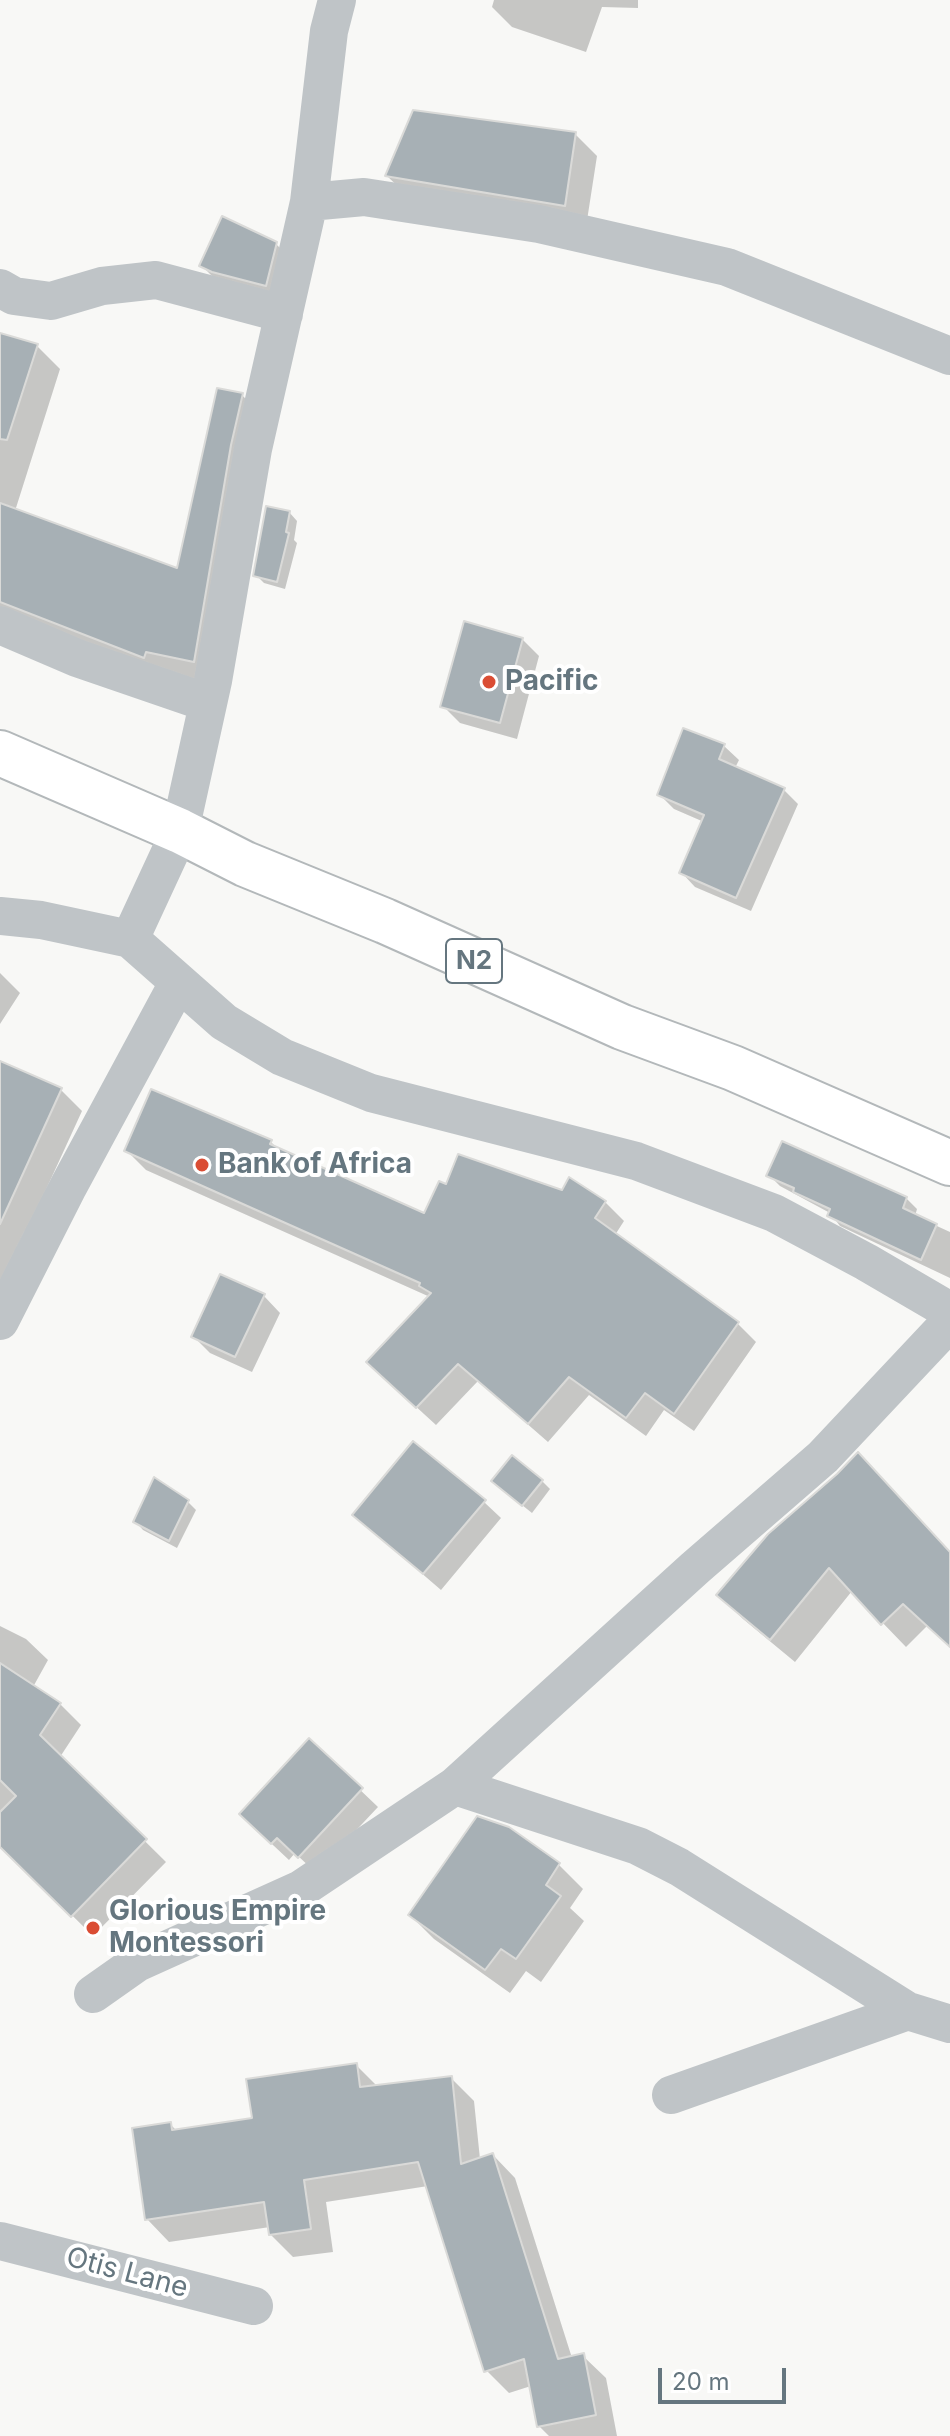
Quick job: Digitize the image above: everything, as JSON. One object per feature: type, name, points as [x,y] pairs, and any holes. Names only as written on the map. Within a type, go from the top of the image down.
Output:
[{"type":"highway","name":"N2","points":[[0,753],[180,831],[245,864],[385,921],[622,1027],[733,1068],[950,1163]]},
{"type":"street","points":[[130,939],[180,831],[208,703],[253,449],[309,202],[329,31],[337,0]]},
{"type":"street","points":[[309,202],[364,197],[539,224],[727,267],[950,356]]},
{"type":"street","points":[[0,288],[14,296],[51,301],[102,286],[156,280],[284,314]]},
{"type":"street","points":[[0,625],[77,658],[208,703]]},
{"type":"street","points":[[0,916],[41,920],[130,939],[224,1022],[295,1062],[371,1093],[636,1161],[664,1171],[774,1213],[950,1311]]},
{"type":"street","points":[[0,1321],[178,983]]},
{"type":"street","points":[[93,1994],[137,1963],[301,1889],[455,1786],[695,1568],[823,1457],[950,1322]]},
{"type":"street","points":[[455,1786],[638,1846],[679,1867],[908,2011],[950,2024]]},
{"type":"street","points":[[671,2095],[908,2011]]},
{"type":"street","name":"Otis Lane","points":[[0,2241],[254,2306]]},
{"type":"building","points":[[413,110],[576,132],[565,206],[385,176]]},
{"type":"building","points":[[222,216],[277,242],[266,286],[199,266]]},
{"type":"building","points":[[0,333],[38,344],[7,440],[0,439]]},
{"type":"building","points":[[217,388],[243,393],[231,445],[194,662],[146,652],[144,658],[0,602],[0,503],[177,568]]},
{"type":"building","points":[[266,506],[290,511],[286,532],[289,533],[277,582],[253,576]]},
{"type":"building","points":[[464,621],[523,638],[500,723],[440,707]]},
{"type":"building","points":[[683,728],[725,744],[719,759],[785,788],[736,898],[679,873],[704,815],[657,795]]},
{"type":"building","points":[[0,1061],[62,1088],[0,1224]]},
{"type":"building","points":[[151,1089],[272,1140],[270,1144],[424,1213],[439,1181],[446,1184],[458,1154],[562,1190],[569,1177],[606,1201],[595,1218],[739,1322],[674,1414],[645,1393],[626,1418],[569,1377],[528,1424],[458,1364],[416,1408],[366,1362],[431,1293],[419,1286],[420,1283],[124,1151]]},
{"type":"building","points":[[782,1141],[907,1197],[903,1208],[937,1224],[921,1260],[827,1216],[830,1209],[766,1176]]},
{"type":"building","points":[[220,1274],[265,1294],[235,1357],[191,1337]]},
{"type":"building","points":[[413,1441],[486,1500],[423,1574],[352,1515]]},
{"type":"building","points":[[858,1452],[950,1552],[950,1647],[903,1604],[881,1625],[829,1568],[770,1640],[716,1595],[768,1534]]},
{"type":"building","points":[[512,1455],[543,1480],[522,1506],[491,1481]]},
{"type":"building","points":[[154,1477],[189,1500],[169,1541],[133,1522]]},
{"type":"building","points":[[0,1663],[61,1703],[40,1735],[147,1839],[71,1917],[0,1847],[0,1812],[16,1796],[0,1780]]},
{"type":"building","points":[[309,1738],[363,1788],[298,1858],[277,1838],[271,1844],[239,1814]]},
{"type":"building","points":[[477,1816],[509,1827],[560,1863],[546,1885],[561,1896],[516,1959],[501,1949],[485,1970],[408,1915]]},
{"type":"building","points":[[357,2063],[360,2087],[452,2076],[461,2164],[493,2153],[558,2359],[584,2353],[596,2415],[537,2427],[524,2359],[484,2372],[418,2162],[304,2180],[311,2229],[269,2235],[264,2202],[145,2220],[132,2128],[171,2122],[172,2130],[252,2118],[246,2079]]},
{"type":"place","name":"Pacific","points":[[489,682]]},
{"type":"place","name":"Bank of Africa","points":[[202,1165]]},
{"type":"place","name":"Glorious Empire Montessori","points":[[93,1928]]}]
